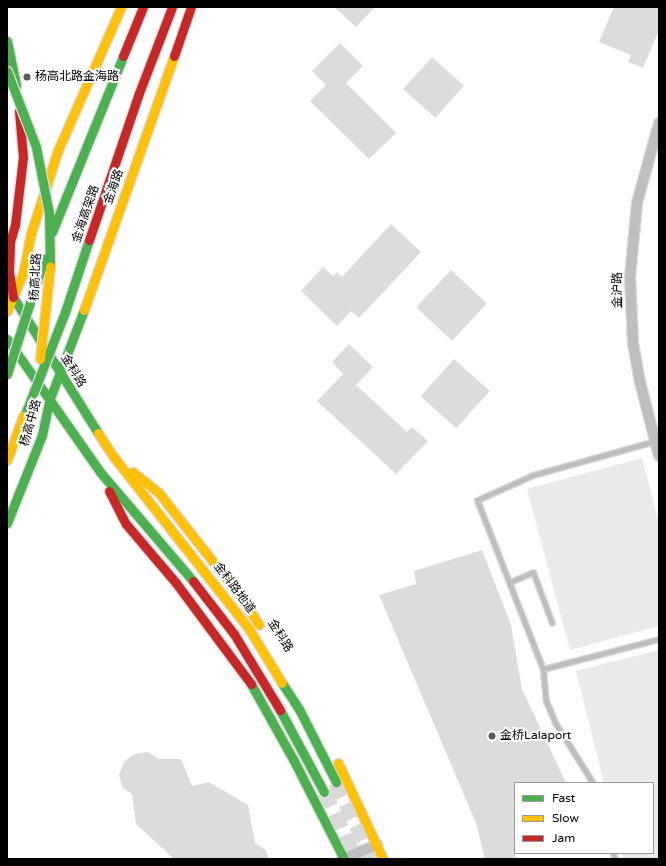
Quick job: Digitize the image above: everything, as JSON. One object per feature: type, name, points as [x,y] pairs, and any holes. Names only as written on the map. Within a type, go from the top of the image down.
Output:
[{"type":"main road","points":[[7,311],[23,273],[32,233],[58,150],[121,7]]},
{"type":"main road","name":"金海高架路","points":[[7,374],[52,231],[143,7]]},
{"type":"main road","name":"金海高架路","points":[[20,427],[65,312],[139,93],[172,7]]},
{"type":"main road","name":"金海路","points":[[61,375],[191,7]]},
{"type":"main road","name":"杨高北路","points":[[7,41],[16,85],[23,157],[15,225],[10,242],[9,271],[13,297]]},
{"type":"main road","name":"杨高北路","points":[[7,71],[36,147],[48,213],[51,262],[38,370],[20,427],[7,460]]},
{"type":"main road","name":"金科路","points":[[13,297],[113,456],[147,501]]},
{"type":"main road","points":[[7,339],[100,472],[139,516],[234,634],[277,704],[324,792]]},
{"type":"main road","name":"杨高中路","points":[[7,523],[42,435],[49,401],[61,375]]},
{"type":"main road","name":"金科路","points":[[113,456],[159,493],[244,601],[264,633]]},
{"type":"main road","points":[[100,472],[126,524],[176,582],[243,671],[293,759],[343,859]]},
{"type":"main road","name":"金科路地道","points":[[147,501],[200,564],[249,629],[299,709],[336,782]]},
{"type":"main road","points":[[332,751],[383,859]]},
{"type":"street","name":"金沪路","points":[[659,123],[637,203],[630,277],[634,344],[640,382],[659,456]]},
{"type":"street","points":[[343,859],[377,845]]},
{"type":"lane","points":[[591,782],[556,724],[546,700],[543,668],[477,500],[533,475],[655,441]]},
{"type":"lane","points":[[510,582],[533,572],[552,623]]},
{"type":"lane","points":[[543,668],[659,640]]},
{"type":"shaded area","points":[[642,458],[659,523],[659,626],[570,650],[527,489]]},
{"type":"shaded area","points":[[659,650],[659,859],[623,859],[622,854],[654,854],[654,782],[604,782],[576,671]]},
{"type":"building","points":[[334,7],[375,7],[356,27]]},
{"type":"building","points":[[614,7],[659,7],[659,30],[643,68],[628,62],[631,55],[599,42]]},
{"type":"building","points":[[340,43],[363,66],[346,83],[396,133],[369,159],[310,101],[326,85],[312,71]]},
{"type":"building","points":[[432,57],[464,86],[435,118],[403,89]]},
{"type":"building","points":[[391,224],[421,252],[359,318],[351,311],[337,326],[301,291],[323,267],[333,276],[337,272],[342,277]]},
{"type":"building","points":[[451,270],[487,303],[452,341],[416,307]]},
{"type":"building","points":[[349,344],[373,367],[356,385],[407,432],[412,427],[428,441],[396,474],[317,401],[343,374],[332,362]]},
{"type":"building","points":[[454,359],[490,391],[456,428],[421,396]]},
{"type":"building","name":"金桥Lalaport","points":[[482,550],[511,625],[522,689],[566,782],[514,782],[515,859],[485,859],[476,823],[379,595],[416,584],[414,571]]},
{"type":"building","points":[[148,752],[159,759],[181,759],[192,786],[209,782],[248,805],[255,843],[266,850],[269,859],[174,859],[136,824],[132,794],[123,788],[119,775],[124,762],[134,754]]},
{"type":"tunnel","points":[[336,782],[373,859]]},
{"type":"tunnel","points":[[324,792],[355,859]]},
{"type":"traffic: fast","points":[[7,41],[16,85]]},
{"type":"traffic: fast","points":[[52,232],[123,56]]},
{"type":"traffic: fast","points":[[7,71],[36,147],[49,213],[50,267]]},
{"type":"traffic: fast","points":[[20,427],[65,312],[89,240]]},
{"type":"traffic: fast","points":[[7,374],[44,259]]},
{"type":"traffic: fast","points":[[13,297],[98,433]]},
{"type":"traffic: fast","points":[[7,523],[42,435],[49,401],[84,310]]},
{"type":"traffic: fast","points":[[7,339],[100,472],[193,581]]},
{"type":"traffic: fast","points":[[282,683],[299,709],[336,782]]},
{"type":"traffic: fast","points":[[251,684],[293,759],[344,859]]},
{"type":"traffic: fast","points":[[280,710],[324,792]]},
{"type":"traffic: slow","points":[[7,311],[23,273],[31,233],[58,150],[121,7]]},
{"type":"traffic: slow","points":[[84,310],[174,56]]},
{"type":"traffic: slow","points":[[40,359],[50,267]]},
{"type":"traffic: slow","points":[[7,460],[23,416]]},
{"type":"traffic: slow","points":[[98,433],[113,456],[249,629],[282,683]]},
{"type":"traffic: slow","points":[[133,472],[159,493],[244,601],[259,625]]},
{"type":"traffic: slow","points":[[338,763],[383,859]]},
{"type":"traffic: jam","points":[[123,56],[143,7]]},
{"type":"traffic: jam","points":[[89,240],[139,93],[172,7]]},
{"type":"traffic: jam","points":[[174,56],[191,7]]},
{"type":"traffic: jam","points":[[13,297],[9,271],[10,242],[15,225],[23,157],[19,111]]},
{"type":"traffic: jam","points":[[109,491],[126,524],[176,583],[251,684]]},
{"type":"traffic: jam","points":[[193,581],[234,634],[280,710]]},
{"type":"place","name":"杨高北路金海路","points":[[27,77]]},
{"type":"place","name":"金桥Lalaport","points":[[492,736]]}]
